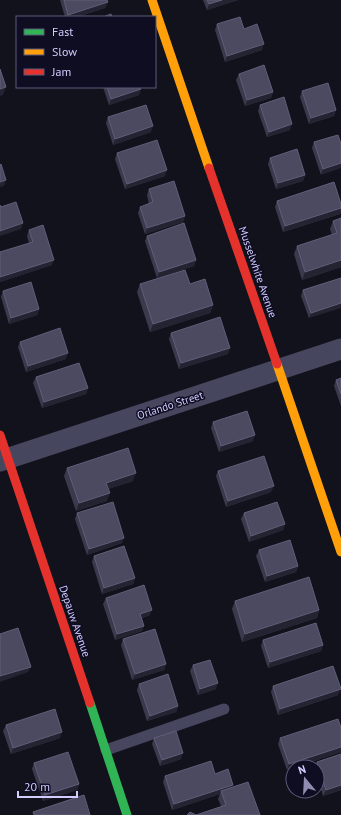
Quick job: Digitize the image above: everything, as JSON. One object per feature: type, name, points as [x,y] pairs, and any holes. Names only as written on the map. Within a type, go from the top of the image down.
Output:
[{"type":"street","name":"Musselwhite Avenue","points":[[152,0],[341,552]]},
{"type":"street","name":"Orlando Street","points":[[4,460],[341,349]]},
{"type":"street","name":"Depauw Avenue","points":[[0,435],[4,460],[106,750],[127,815]]},
{"type":"lane","points":[[106,750],[224,709]]},
{"type":"building","points":[[64,0],[107,0],[108,2],[68,15]]},
{"type":"building","points":[[207,0],[222,0],[209,4]]},
{"type":"building","points":[[240,17],[244,29],[257,24],[264,44],[227,56],[217,24]]},
{"type":"building","points":[[264,65],[273,92],[247,100],[239,74]]},
{"type":"building","points":[[0,69],[6,87],[0,89]]},
{"type":"building","points":[[328,83],[336,110],[311,118],[302,91]]},
{"type":"building","points":[[107,88],[141,89],[111,99]]},
{"type":"building","points":[[284,97],[292,124],[269,132],[260,105]]},
{"type":"building","points":[[146,105],[153,126],[115,139],[108,117]]},
{"type":"building","points":[[338,135],[341,144],[341,163],[323,169],[314,142]]},
{"type":"building","points":[[157,140],[167,170],[127,184],[117,153]]},
{"type":"building","points":[[297,149],[305,175],[278,183],[270,158]]},
{"type":"building","points":[[1,164],[6,180],[0,182],[0,165]]},
{"type":"building","points":[[174,181],[185,216],[147,228],[140,207],[153,202],[149,189]]},
{"type":"building","points":[[334,182],[341,208],[285,226],[277,201]]},
{"type":"building","points":[[16,202],[23,223],[0,231],[0,205],[1,207]]},
{"type":"building","points":[[341,218],[341,260],[305,272],[297,246],[337,233],[333,221]]},
{"type":"building","points":[[184,223],[196,260],[159,272],[147,236]]},
{"type":"building","points":[[43,225],[54,260],[0,277],[0,252],[33,242],[29,230]]},
{"type":"building","points":[[185,270],[190,284],[205,279],[213,305],[153,324],[140,284]]},
{"type":"building","points":[[341,278],[341,303],[311,313],[303,290]]},
{"type":"building","points":[[31,282],[39,309],[11,318],[3,291]]},
{"type":"building","points":[[220,317],[230,348],[181,363],[171,333]]},
{"type":"building","points":[[60,328],[68,353],[28,366],[20,342]]},
{"type":"building","points":[[79,363],[88,388],[44,402],[36,377]]},
{"type":"building","points":[[341,378],[341,394],[336,380]]},
{"type":"building","points":[[247,411],[255,435],[221,446],[213,422]]},
{"type":"building","points":[[128,448],[136,473],[106,483],[110,493],[79,503],[67,468]]},
{"type":"building","points":[[264,456],[274,486],[228,501],[218,471]]},
{"type":"building","points":[[113,502],[124,538],[89,549],[77,513]]},
{"type":"building","points":[[277,502],[285,524],[251,536],[244,513]]},
{"type":"building","points":[[290,540],[298,566],[267,576],[259,550]]},
{"type":"building","points":[[124,546],[135,578],[104,588],[94,556]]},
{"type":"building","points":[[309,577],[319,610],[245,634],[235,601]]},
{"type":"building","points":[[144,585],[152,610],[140,614],[144,626],[117,634],[106,598]]},
{"type":"building","points":[[316,623],[323,645],[270,662],[263,640]]},
{"type":"building","points":[[18,628],[31,667],[0,676],[0,634]]},
{"type":"building","points":[[155,629],[166,664],[135,674],[123,639]]},
{"type":"building","points":[[210,660],[218,683],[200,689],[193,665]]},
{"type":"building","points":[[333,666],[341,689],[280,709],[273,686]]},
{"type":"building","points":[[168,674],[178,706],[150,716],[139,684]]},
{"type":"building","points":[[55,709],[62,732],[13,748],[6,725]]},
{"type":"building","points":[[338,719],[341,728],[341,747],[304,759],[287,759],[280,738]]},
{"type":"building","points":[[176,731],[183,753],[162,760],[154,738]]},
{"type":"building","points":[[68,752],[79,784],[45,795],[34,763]]},
{"type":"building","points":[[341,754],[341,785],[326,790],[325,787],[325,759]]},
{"type":"building","points":[[211,761],[215,774],[228,769],[233,785],[174,804],[165,776]]},
{"type":"building","points":[[248,782],[260,815],[196,815],[226,805],[221,791]]},
{"type":"building","points":[[84,795],[90,815],[34,815],[33,812]]},
{"type":"building","points":[[190,812],[196,815],[187,815]]},
{"type":"traffic: fast","points":[[90,703],[127,815]]},
{"type":"traffic: slow","points":[[152,0],[209,168]]},
{"type":"traffic: slow","points":[[277,364],[341,552]]},
{"type":"traffic: jam","points":[[209,168],[277,364]]},
{"type":"traffic: jam","points":[[0,435],[90,703]]}]
